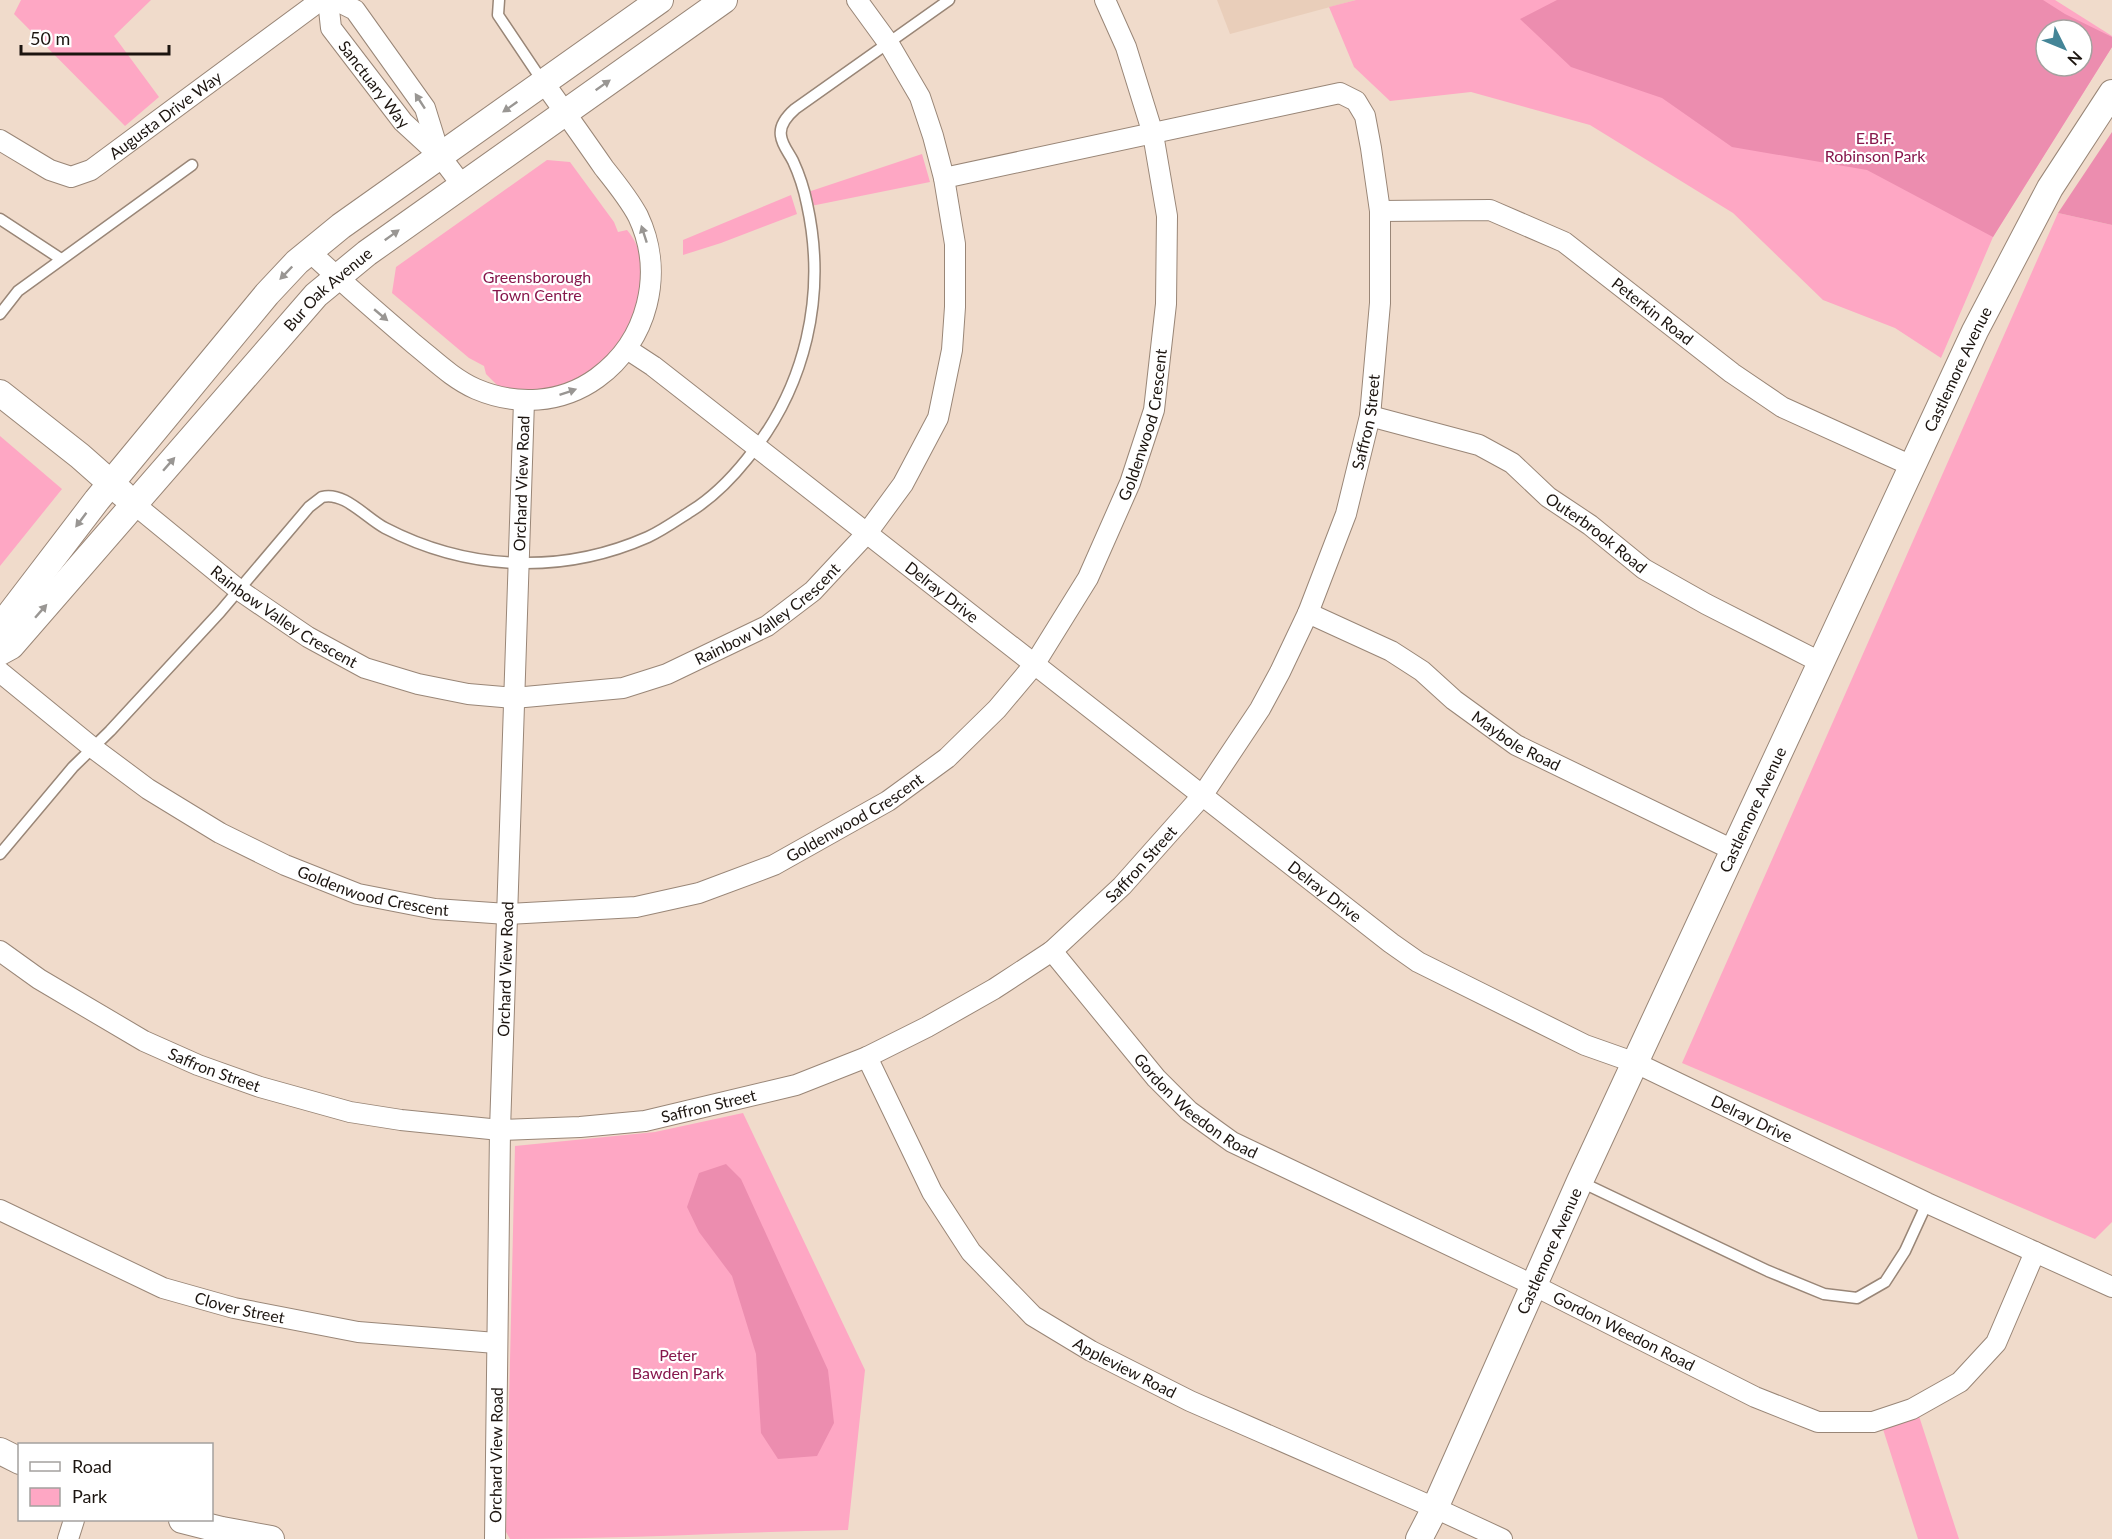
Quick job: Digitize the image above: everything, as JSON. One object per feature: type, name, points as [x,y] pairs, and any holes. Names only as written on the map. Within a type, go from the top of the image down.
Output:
[{"type":"street","name":"Augusta Drive Way","points":[[0,140],[50,170],[71,177],[91,170],[321,0]]},
{"type":"street","name":"Sanctuary Way","points":[[328,0],[331,28],[402,122],[440,156],[462,185]]},
{"type":"street","name":"Sanctuary Way","points":[[336,0],[355,10],[425,108],[440,156]]},
{"type":"street","points":[[0,627],[111,483],[267,294],[309,251],[660,0]]},
{"type":"street","name":"Bur Oak Avenue","points":[[0,652],[11,646],[316,295],[462,185],[724,0]]},
{"type":"street","name":"Rainbow Valley Crescent","points":[[135,504],[239,590],[308,637],[365,668],[418,684],[468,694],[514,698],[623,688],[667,674],[767,626],[813,591],[867,533],[903,484],[938,418],[952,350],[955,244],[944,178],[933,136],[920,97],[889,44],[857,0]]},
{"type":"street","name":"Goldenwood Crescent","points":[[0,672],[93,748],[148,789],[220,833],[285,865],[358,894],[435,909],[507,914],[636,907],[699,893],[774,865],[888,801],[947,758],[997,709],[1034,665],[1088,578],[1130,483],[1154,410],[1166,304],[1167,216],[1153,134],[1126,47],[1105,0]]},
{"type":"street","points":[[309,251],[453,376],[485,392],[524,401],[550,398],[584,386],[603,373],[627,349],[642,321],[650,289],[650,264],[644,232],[631,204],[544,83]]},
{"type":"street","name":"Saffron Street","points":[[0,951],[39,979],[144,1041],[198,1065],[260,1087],[350,1112],[401,1120],[500,1130],[580,1127],[645,1121],[796,1085],[867,1057],[927,1027],[985,994],[1052,951],[1122,885],[1202,796],[1260,709],[1308,613],[1346,514],[1370,416],[1380,303],[1380,212],[1365,116],[1356,101],[1340,93],[944,178]]},
{"type":"street","name":"Castlemore Avenue","points":[[1419,1539],[1435,1508],[1580,1182],[1975,331],[2050,188],[2112,93]]},
{"type":"street","name":"Peterkin Road","points":[[1380,212],[1490,210],[1564,242],[1732,373],[1782,406],[1912,466]]},
{"type":"street","name":"Delray Drive","points":[[627,349],[652,366],[1418,962],[1585,1045],[1636,1063],[1927,1203],[2112,1287]]},
{"type":"street","points":[[0,393],[80,456],[135,504]]},
{"type":"street","name":"Orchard View Road","points":[[495,1539],[500,1130],[524,401]]},
{"type":"street","name":"Outerbrook Road","points":[[1370,416],[1479,445],[1512,463],[1548,497],[1590,525],[1644,569],[1706,604],[1820,662]]},
{"type":"street","name":"Maybole Road","points":[[1308,613],[1391,651],[1422,671],[1454,700],[1516,745],[1735,851]]},
{"type":"street","name":"Gordon Weedon Road","points":[[1052,951],[1156,1078],[1189,1111],[1232,1142],[1533,1285],[1755,1397],[1818,1422],[1873,1422],[1912,1409],[1960,1382],[1996,1343],[2036,1252]]},
{"type":"street","name":"Appleview Road","points":[[867,1057],[932,1192],[971,1252],[1033,1316],[1091,1351],[1190,1401],[1502,1539]]},
{"type":"street","name":"Clover Street","points":[[0,1210],[163,1288],[234,1308],[358,1332],[496,1343]]},
{"type":"street","points":[[0,1451],[18,1460]]},
{"type":"street","points":[[68,1539],[74,1521]]},
{"type":"street","points":[[186,1521],[271,1539]]},
{"type":"lane","points":[[499,0],[498,15],[544,83]]},
{"type":"lane","points":[[0,854],[73,767],[239,590],[313,503],[326,496],[338,497],[382,526],[419,544],[459,555],[520,564],[543,564],[622,547],[648,536],[717,492],[756,448],[786,401],[798,373],[812,318],[815,288],[814,258],[807,203],[793,162],[782,140],[781,129],[795,109],[949,0]]},
{"type":"lane","points":[[0,314],[18,291],[192,165]]},
{"type":"lane","points":[[0,219],[62,259]]},
{"type":"lane","points":[[1580,1182],[1768,1272],[1824,1294],[1857,1298],[1885,1282],[1905,1251],[1927,1203]]},
{"type":"shaded area","points":[[1217,0],[1356,0],[1230,34]]},
{"type":"green space","points":[[21,0],[151,0],[114,36],[159,97],[125,126],[14,14]]},
{"type":"green space","name":"E.B.F. Robinson Park","points":[[1356,0],[2055,0],[2084,18],[2034,18],[2034,78],[2093,78],[1993,237],[1941,358],[1895,328],[1823,300],[1733,213],[1590,125],[1471,92],[1390,101],[1354,67],[1329,7]]},
{"type":"green space","points":[[1557,0],[2043,0],[2073,18],[2034,18],[2034,78],[2093,78],[1993,237],[1867,170],[1732,147],[1662,98],[1571,67],[1520,19]]},
{"type":"green space","name":"E.B.F. Robinson Park","points":[[2094,25],[2112,36],[2112,47],[2094,76]]},
{"type":"green space","points":[[2094,28],[2112,37],[2112,47],[2094,76]]},
{"type":"green space","points":[[2112,132],[2112,225],[2058,213]]},
{"type":"green space","points":[[922,154],[930,182],[811,206],[808,192]]},
{"type":"green space","name":"Greensborough Town Centre","points":[[547,160],[570,162],[614,222],[618,232],[627,230],[632,237],[639,252],[642,268],[637,312],[631,326],[609,355],[583,376],[568,383],[536,390],[500,388],[486,374],[484,366],[469,358],[392,293],[396,267]]},
{"type":"green space","points":[[791,195],[797,214],[683,255],[683,240]]},
{"type":"green space","points":[[2058,213],[2112,225],[2112,1222],[2095,1239],[1682,1063]]},
{"type":"green space","points":[[0,436],[62,489],[0,566]]},
{"type":"green space","name":"Peter Bawden Park","points":[[743,1113],[865,1370],[848,1530],[510,1539],[506,1532],[515,1146],[655,1132]]},
{"type":"green space","points":[[726,1164],[741,1179],[828,1370],[834,1423],[817,1456],[778,1459],[761,1433],[756,1354],[732,1276],[699,1232],[687,1207],[699,1173]]},
{"type":"green space","points":[[1918,1413],[1959,1539],[1918,1539],[1882,1426]]}]
